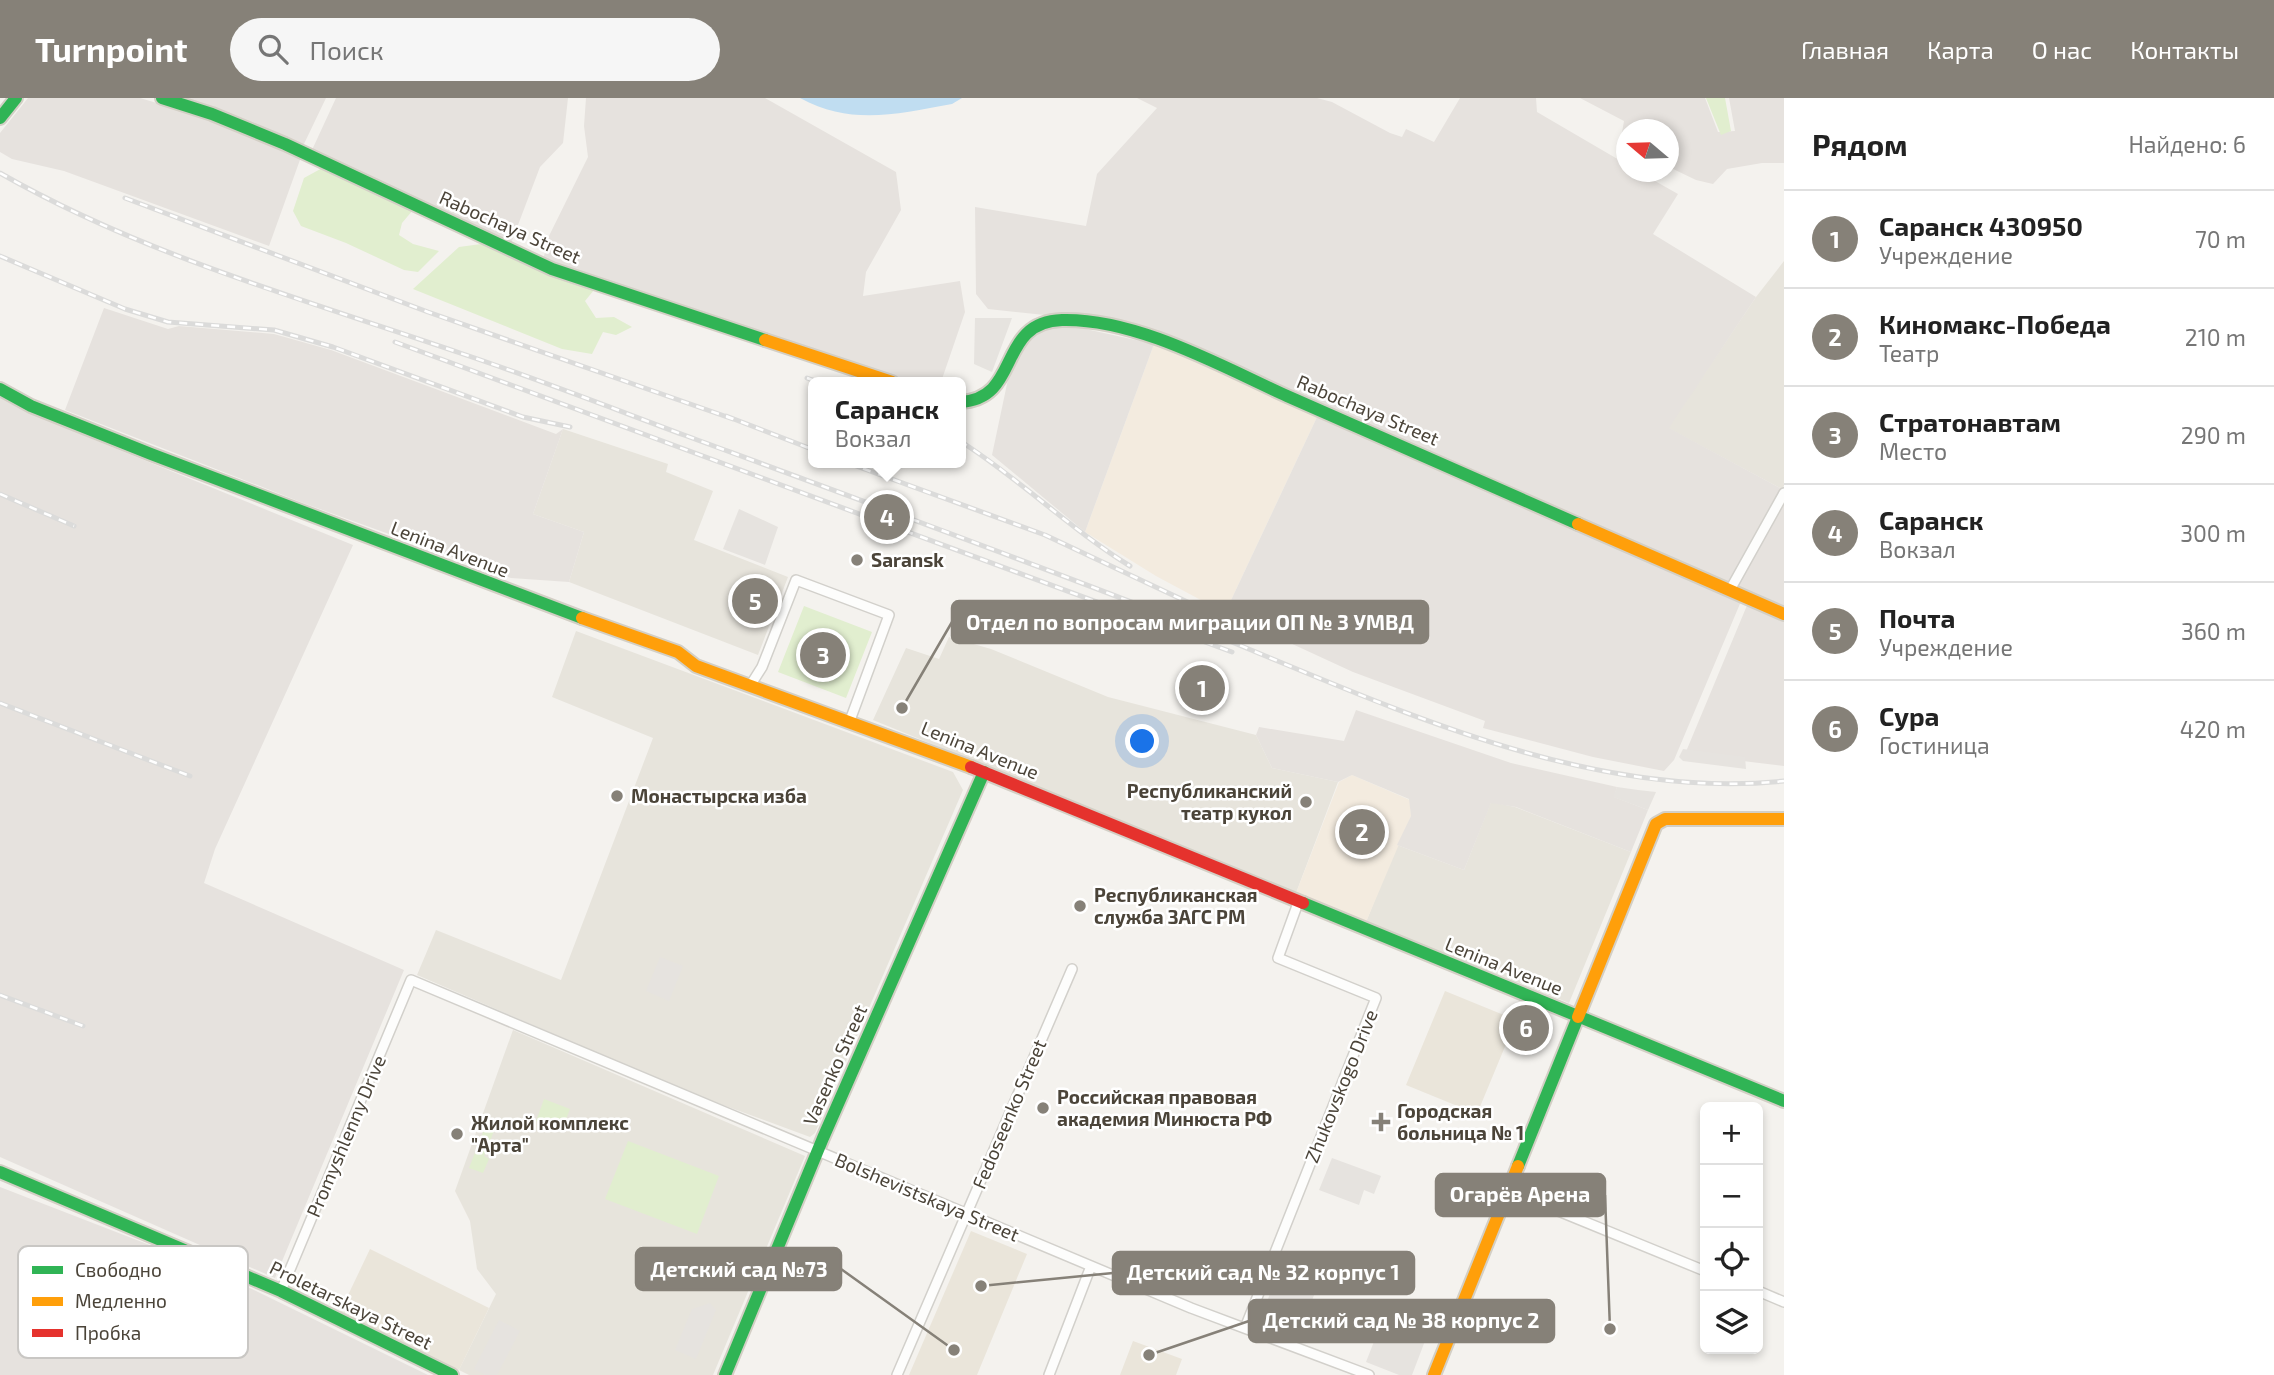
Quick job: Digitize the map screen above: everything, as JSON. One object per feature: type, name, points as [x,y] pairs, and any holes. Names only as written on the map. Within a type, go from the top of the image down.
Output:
[{"type":"main road","points":[[0,118],[16,98]]},
{"type":"main road","name":"Rabochaya Street","points":[[162,98],[212,114],[285,144],[552,269],[877,377]]},
{"type":"main road","name":"Rabochaya Street","points":[[966,402],[976,401],[997,388],[1018,342],[1031,327],[1048,320],[1116,328],[1174,346],[1784,614]]},
{"type":"main road","name":"Lenina Avenue","points":[[0,389],[30,405],[190,469],[510,592],[678,652],[696,666],[849,723],[913,743],[1784,1101]]},
{"type":"main road","name":"Vasenko Street","points":[[725,1375],[818,1151],[984,772]]},
{"type":"main road","points":[[1434,1375],[1656,824],[1665,819],[1784,819]]},
{"type":"main road","name":"Proletarskaya Street","points":[[0,1171],[174,1246]]},
{"type":"main road","name":"Proletarskaya Street","points":[[248,1278],[452,1375]]},
{"type":"street","points":[[1730,590],[1784,493]]},
{"type":"street","points":[[750,686],[762,667],[796,580],[889,615],[849,723]]},
{"type":"street","name":"Zhukovskogo Drive","points":[[1245,1328],[1376,998],[1278,958],[1298,903]]},
{"type":"street","name":"Fedoseenko Street","points":[[897,1375],[1072,969]]},
{"type":"street","name":"Bolshevistskaya Street","points":[[411,980],[1091,1266],[1369,1375]]},
{"type":"street","name":"Promyshlenny Drive","points":[[281,1292],[411,980]]},
{"type":"street","points":[[1507,1191],[1700,1268]]},
{"type":"street","points":[[1049,1375],[1091,1266]]},
{"type":"street","points":[[1763,1293],[1784,1301]]},
{"type":"shaded area","points":[[28,98],[140,98],[210,119],[301,157],[269,246],[64,171],[12,159],[0,152],[0,133]]},
{"type":"shaded area","points":[[181,98],[326,98],[303,146]]},
{"type":"shaded area","points":[[336,98],[568,98],[563,143],[540,167],[510,246],[312,150]]},
{"type":"shaded area","points":[[586,98],[765,98],[896,172],[901,210],[866,272],[863,296],[960,281],[965,312],[943,377],[888,377],[543,261],[548,238],[588,157],[584,126]]},
{"type":"shaded area","points":[[1137,98],[1317,98],[1332,102],[1390,133],[1402,137],[1406,129],[1434,142],[1460,98],[1536,98],[1537,112],[1616,158],[1616,182],[1657,182],[1678,194],[1653,234],[1756,297],[1669,428],[1782,489],[1731,583],[1191,346],[1111,322],[988,309],[976,294],[975,207],[1086,226],[1097,174],[1157,108]]},
{"type":"shaded area","points":[[1580,98],[1705,98],[1718,132],[1735,131],[1729,98],[1784,98],[1784,163],[1762,163],[1727,169],[1713,184],[1696,180],[1679,172],[1679,119],[1620,119]]},
{"type":"shaded area","points":[[1784,261],[1782,489],[1668,428],[1756,297]]},
{"type":"shaded area","points":[[104,308],[168,329],[179,326],[274,334],[331,350],[556,434],[563,429],[533,514],[584,532],[569,582],[511,578],[303,503],[65,410]]},
{"type":"shaded area","points":[[975,318],[1012,318],[992,372],[974,364]]},
{"type":"shaded area","points":[[1063,324],[1154,344],[1085,532],[992,455],[1011,365],[1030,333],[1046,325]]},
{"type":"shaded area","points":[[1154,344],[1318,415],[1225,613],[1156,576],[1085,532]]},
{"type":"shaded area","points":[[0,396],[92,439],[353,545],[215,849],[204,883],[404,970],[275,1278],[248,1266],[248,1246],[202,1246],[0,1157]]},
{"type":"shaded area","points":[[1318,415],[1742,599],[1674,760],[1664,771],[1593,757],[1483,728],[1485,721],[1353,672],[1225,613]]},
{"type":"shaded area","points":[[563,429],[668,464],[666,472],[713,491],[694,540],[788,577],[758,655],[569,582],[584,532],[533,514]]},
{"type":"shaded area","points":[[1784,501],[1784,609],[1737,587]]},
{"type":"shaded area","points":[[739,509],[778,527],[765,565],[723,549]]},
{"type":"shaded area","points":[[1748,603],[1784,620],[1784,766],[1685,754]]},
{"type":"shaded area","points":[[576,631],[953,772],[963,790],[815,1133],[810,1137],[693,1094],[417,975],[436,930],[561,980],[653,738],[552,697]]},
{"type":"shaded area","points":[[949,637],[991,649],[1108,697],[1256,735],[1272,768],[1338,782],[1296,893],[873,720],[906,648],[939,659]]},
{"type":"shaded area","points":[[1356,710],[1511,763],[1617,787],[1614,797],[1648,810],[1631,852],[1516,807],[1491,803],[1464,870],[1397,845],[1411,816],[1409,799],[1352,775],[1338,782],[1272,768],[1256,735],[1259,727],[1344,741]]},
{"type":"shaded area","points":[[1683,749],[1745,757],[1746,769],[1683,761],[1679,757]]},
{"type":"shaded area","points":[[1352,775],[1410,800],[1411,816],[1366,922],[1296,893],[1339,782]]},
{"type":"shaded area","points":[[1617,787],[1656,792],[1648,810],[1613,797]]},
{"type":"shaded area","points":[[1491,802],[1515,807],[1631,852],[1569,1003],[1366,922],[1397,845],[1464,870]]},
{"type":"shaded area","points":[[660,957],[683,966],[669,1001],[646,991]]},
{"type":"shaded area","points":[[1445,991],[1516,1020],[1477,1114],[1406,1085]]},
{"type":"shaded area","points":[[513,1030],[805,1156],[713,1375],[469,1375],[459,1370],[496,1294],[477,1269],[470,1221],[455,1191]]},
{"type":"shaded area","points":[[1332,1158],[1381,1176],[1374,1194],[1364,1190],[1359,1205],[1319,1190]]},
{"type":"shaded area","points":[[0,1187],[152,1246],[18,1246],[18,1358],[248,1358],[248,1287],[428,1375],[0,1375]]},
{"type":"shaded area","points":[[971,1231],[1027,1254],[977,1375],[909,1375]]},
{"type":"shaded area","points":[[370,1249],[489,1308],[459,1370],[340,1312]]},
{"type":"shaded area","points":[[1277,1275],[1316,1290],[1301,1329],[1262,1315]]},
{"type":"shaded area","points":[[710,1303],[716,1310],[696,1359],[675,1350],[692,1309]]},
{"type":"shaded area","points":[[1384,1316],[1428,1333],[1412,1375],[1399,1375],[1366,1362]]},
{"type":"shaded area","points":[[499,1320],[520,1331],[497,1375],[485,1375],[474,1369]]},
{"type":"shaded area","points":[[1133,1341],[1182,1359],[1176,1375],[1120,1375]]},
{"type":"green space","points":[[1706,98],[1725,98],[1731,131],[1721,135]]},
{"type":"green space","points":[[324,167],[413,210],[402,223],[399,235],[413,244],[439,251],[418,272],[404,270],[301,226],[293,211],[304,178]]},
{"type":"green space","points":[[481,244],[594,290],[585,301],[596,318],[614,317],[632,327],[616,335],[603,332],[592,354],[562,349],[413,289],[459,247]]},
{"type":"green space","points":[[804,606],[872,632],[846,698],[778,672]]},
{"type":"green space","points":[[544,1099],[570,1109],[562,1130],[536,1121]]},
{"type":"green space","points":[[489,1117],[498,1121],[484,1156],[489,1159],[483,1173],[469,1168]]},
{"type":"green space","points":[[628,1141],[719,1176],[697,1234],[605,1199]]},
{"type":"water","points":[[800,98],[962,98],[952,104],[912,111],[856,115],[819,107]]},
{"type":"railway","points":[[0,173],[55,202],[168,252],[572,393],[1105,592],[1389,706],[1467,734],[1546,758],[1625,775],[1704,783],[1784,781]]},
{"type":"railway","points":[[125,198],[428,312],[733,419]]},
{"type":"railway","points":[[0,256],[125,309],[168,322],[274,330],[333,347],[523,417],[570,427]]},
{"type":"railway","points":[[395,342],[1232,652]]},
{"type":"railway","points":[[726,416],[808,448]]},
{"type":"railway","points":[[966,445],[1130,566]]},
{"type":"railway","points":[[862,468],[1045,535],[1262,637]]},
{"type":"railway","points":[[0,494],[74,526]]},
{"type":"railway","points":[[0,703],[190,776]]},
{"type":"railway","points":[[0,995],[83,1026]]},
{"type":"traffic: fast","points":[[0,118],[16,98]]},
{"type":"traffic: fast","points":[[162,98],[212,114],[285,144],[552,269],[765,340]]},
{"type":"traffic: fast","points":[[966,401],[979,398],[993,388],[1027,333],[1041,324],[1062,320],[1090,321],[1148,335],[1206,358],[1578,524]]},
{"type":"traffic: fast","points":[[0,389],[31,406],[151,454],[582,618]]},
{"type":"traffic: fast","points":[[725,1375],[823,1138],[984,772]]},
{"type":"traffic: fast","points":[[1303,903],[1784,1101]]},
{"type":"traffic: fast","points":[[1518,1166],[1578,1017]]},
{"type":"traffic: fast","points":[[0,1172],[175,1246]]},
{"type":"traffic: fast","points":[[248,1277],[452,1375]]},
{"type":"traffic: slow","points":[[765,340],[877,377]]},
{"type":"traffic: slow","points":[[1578,524],[1784,614]]},
{"type":"traffic: slow","points":[[582,618],[678,652],[696,666],[971,767]]},
{"type":"traffic: slow","points":[[1578,1017],[1656,824],[1665,819],[1784,819]]},
{"type":"traffic: slow","points":[[1434,1375],[1518,1166]]},
{"type":"traffic: jam","points":[[971,767],[1303,903]]},
{"type":"place","name":"Саранск","points":[[887,517]]},
{"type":"place","name":"Saransk","points":[[857,560]]},
{"type":"place","name":"Почта","points":[[755,601]]},
{"type":"place","name":"Стратонавтам","points":[[823,655]]},
{"type":"place","name":"Саранск 430950","points":[[1202,688]]},
{"type":"place","name":"Отдел по вопросам миграции ОП № 3 УМВД","points":[[902,708]]},
{"type":"place","name":"Монастырска изба","points":[[617,796]]},
{"type":"place","name":"Республиканский театр кукол","points":[[1306,802]]},
{"type":"place","name":"Киномакс-Победа","points":[[1362,832]]},
{"type":"place","name":"Республиканская служба ЗАГС РМ","points":[[1080,906]]},
{"type":"place","name":"Сура","points":[[1526,1028]]},
{"type":"place","name":"Российская правовая академия Минюста РФ","points":[[1043,1108]]},
{"type":"place","name":"Городская больница № 1","points":[[1381,1122]]},
{"type":"place","name":"Жилой комплекс \"Арта\"","points":[[457,1134]]},
{"type":"place","name":"Детский сад № 32 корпус 1","points":[[981,1286]]},
{"type":"place","name":"Огарёв Арена","points":[[1610,1329]]},
{"type":"place","name":"Детский сад №73","points":[[954,1350]]},
{"type":"place","name":"Детский сад № 38 корпус 2","points":[[1149,1355]]}]
